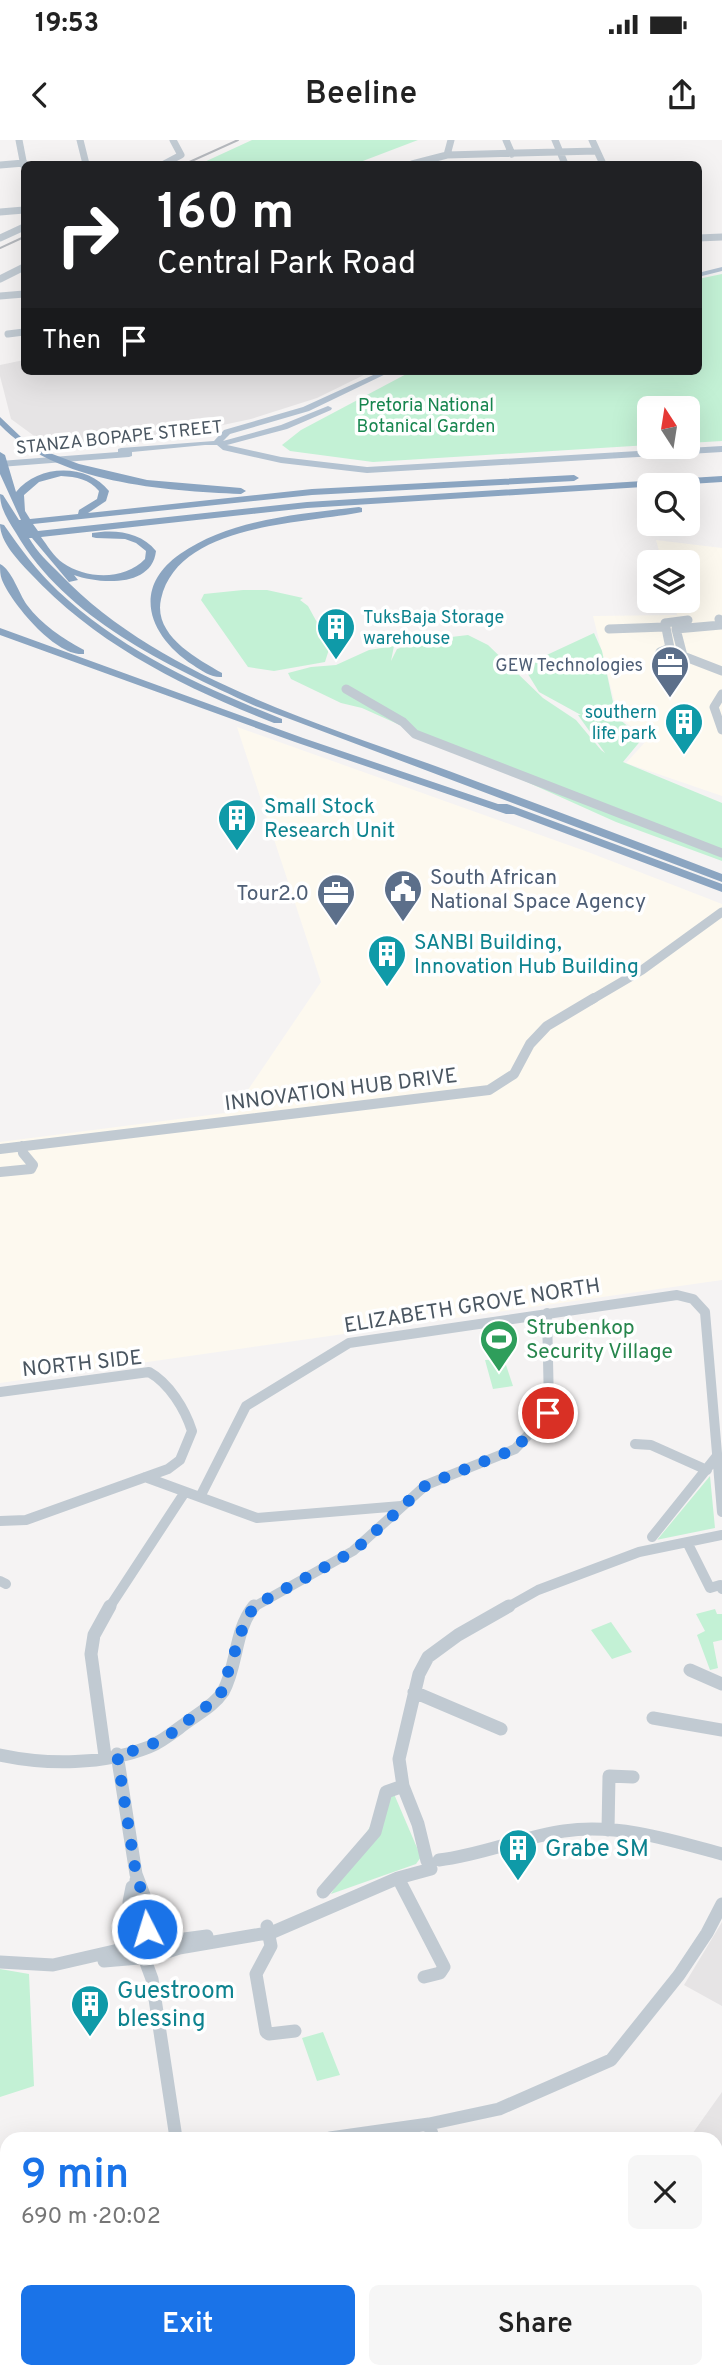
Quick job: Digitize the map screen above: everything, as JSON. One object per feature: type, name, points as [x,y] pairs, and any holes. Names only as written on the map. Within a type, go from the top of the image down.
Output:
[{"type":"highway","points":[[0,420],[14,437],[36,450],[77,466],[145,482],[220,491],[416,486],[722,472]]},
{"type":"highway","points":[[0,455],[10,492],[22,517],[71,592],[97,613],[156,652],[210,681],[306,722],[722,878]]},
{"type":"highway","points":[[0,528],[309,499],[722,472]]},
{"type":"highway","points":[[0,528],[22,517],[86,510],[101,501],[104,491],[99,483],[83,477],[66,474],[46,477],[22,489],[18,498],[22,517]]},
{"type":"highway","points":[[700,481],[722,479]]},
{"type":"highway","points":[[0,539],[307,505],[637,485]]},
{"type":"highway","points":[[22,517],[416,486]]},
{"type":"highway","points":[[0,546],[40,547],[168,525],[637,486]]},
{"type":"highway","points":[[0,497],[10,518],[81,588],[117,617],[183,659],[239,686],[567,813],[598,831]]},
{"type":"highway","points":[[239,686],[187,655],[162,630],[155,611],[155,600],[168,572],[195,549],[233,532],[271,522],[370,509]]},
{"type":"highway","points":[[0,528],[36,575],[85,619],[188,682],[253,712],[722,888]]},
{"type":"highway","points":[[96,535],[121,535],[143,542],[151,554],[146,565],[137,572],[100,578],[69,569],[40,547],[96,535]]},
{"type":"highway","points":[[0,567],[19,605],[47,633],[95,659],[190,700]]},
{"type":"highway","points":[[0,631],[556,830],[581,835]]},
{"type":"main road","points":[[702,272],[722,267]]},
{"type":"main road","name":"STANZA BOPAPE STREET","points":[[1,466],[121,452],[227,432],[318,404],[380,375]]},
{"type":"main road","points":[[284,458],[270,445],[332,406],[392,375]]},
{"type":"main road","name":"STANZA BOPAPE STREET","points":[[1,466],[190,449],[241,440],[284,427],[332,406]]},
{"type":"main road","points":[[220,443],[227,432]]},
{"type":"main road","points":[[121,452],[220,443],[338,468],[396,470],[722,447]]},
{"type":"main road","points":[[190,449],[284,458]]},
{"type":"street","points":[[19,140],[23,161]]},
{"type":"street","points":[[80,140],[85,161]]},
{"type":"street","points":[[171,161],[180,157],[181,152],[173,140]]},
{"type":"street","points":[[447,155],[451,140]]},
{"type":"street","points":[[506,140],[512,154]]},
{"type":"street","points":[[555,140],[564,161]]},
{"type":"street","points":[[592,140],[602,161]]},
{"type":"street","points":[[424,161],[447,155],[597,151]]},
{"type":"street","points":[[0,165],[21,165]]},
{"type":"street","points":[[0,212],[21,210]]},
{"type":"street","points":[[0,238],[21,228]]},
{"type":"street","points":[[702,238],[722,237]]},
{"type":"street","points":[[0,279],[21,268]]},
{"type":"street","points":[[0,296],[21,295]]},
{"type":"street","points":[[8,334],[21,332]]},
{"type":"street","points":[[609,629],[721,623]]},
{"type":"street","points":[[721,623],[678,627],[676,631],[683,656],[722,671]]},
{"type":"street","points":[[660,652],[670,648],[668,624]]},
{"type":"street","points":[[346,689],[403,722],[415,734],[722,853]]},
{"type":"street","points":[[722,694],[714,707],[722,730]]},
{"type":"street","name":"INNOVATION HUB DRIVE","points":[[0,1149],[489,1090],[514,1074],[530,1044],[547,1026],[642,970],[721,913]]},
{"type":"street","points":[[0,1172],[22,1175],[33,1167],[23,1153],[22,1146]]},
{"type":"street","name":"ELIZABETH GROVE NORTH","points":[[200,1497],[246,1406],[339,1347],[358,1340],[674,1295],[696,1301],[705,1312],[718,1456]]},
{"type":"street","points":[[0,1755],[28,1761],[51,1762],[137,1750],[157,1742],[216,1699],[226,1686],[246,1618],[253,1607],[354,1551],[418,1490],[435,1480],[515,1449],[546,1416],[549,1406],[547,1313]]},
{"type":"street","name":"NORTH SIDE","points":[[0,1392],[137,1372],[156,1374],[189,1420],[192,1433],[177,1464],[145,1477]]},
{"type":"street","points":[[635,1444],[652,1445],[708,1470]]},
{"type":"street","points":[[652,1537],[718,1456]]},
{"type":"street","points":[[718,1456],[722,1512]]},
{"type":"street","points":[[0,1521],[26,1520],[145,1477],[257,1518],[401,1506]]},
{"type":"street","points":[[175,2132],[141,1925],[136,1878],[90,1654],[92,1638],[102,1619],[185,1492]]},
{"type":"street","points":[[433,1863],[403,1786],[399,1759],[423,1662],[431,1653],[526,1596],[639,1552],[722,1535]]},
{"type":"street","points":[[687,1542],[710,1588],[720,1585],[722,1588]]},
{"type":"street","points":[[690,1670],[722,1684]]},
{"type":"street","points":[[414,1692],[501,1728]]},
{"type":"street","points":[[653,1718],[722,1730]]},
{"type":"street","points":[[608,1830],[609,1776],[633,1777]]},
{"type":"street","points":[[323,1892],[375,1832],[385,1794],[403,1786]]},
{"type":"street","points":[[268,1929],[433,1863],[566,1831],[608,1830],[722,1854]]},
{"type":"street","points":[[0,1962],[39,1965],[70,1962],[183,1947],[268,1929],[433,1863]]},
{"type":"street","points":[[136,1878],[144,1895],[147,1951]]},
{"type":"street","points":[[398,1878],[444,1966],[440,1973],[424,1977]]},
{"type":"street","points":[[372,2132],[429,2124],[499,2109],[611,2060],[679,1975],[708,1933],[722,1904]]},
{"type":"street","points":[[268,1929],[271,1946],[256,1974],[266,2032],[269,2035],[295,2031]]},
{"type":"street","points":[[429,2124],[431,2132]]},
{"type":"shaded area","points":[[21,361],[21,375],[364,375],[317,398],[251,419],[148,441],[52,449],[11,419],[0,376],[0,365]]},
{"type":"shaded area","points":[[656,540],[722,548],[722,796],[626,763],[647,740],[618,716],[593,616],[700,613],[700,550],[659,550]]},
{"type":"shaded area","points":[[237,727],[588,852],[722,904],[722,1280],[0,1383],[0,1142],[233,1112],[321,982]]},
{"type":"shaded area","points":[[722,1922],[722,2006],[684,1985]]},
{"type":"shaded area","points":[[722,2092],[722,2132],[694,2132]]},
{"type":"green space","points":[[252,140],[418,140],[363,161],[206,161]]},
{"type":"green space","name":"Pretoria National Botanical Garden","points":[[722,274],[722,441],[700,442],[700,396],[637,396],[637,446],[373,462],[290,451],[282,445],[301,430],[404,375],[702,375],[702,278]]},
{"type":"green space","points":[[267,590],[303,598],[300,600],[308,606],[330,646],[325,662],[274,671],[248,667],[201,600],[204,594]]},
{"type":"green space","points":[[594,633],[602,651],[616,716],[642,739],[623,762],[722,803],[722,861],[616,822],[362,708],[341,703],[291,679],[288,673],[311,667],[336,665],[369,650],[394,646],[391,661],[397,649],[426,640],[468,635],[488,645],[543,698],[576,720],[605,753],[578,715],[581,715],[539,692],[523,666]]},
{"type":"green space","name":"Strubenkop Security Village","points":[[504,1359],[513,1386],[493,1389],[485,1360]]},
{"type":"green space","points":[[710,1476],[715,1528],[657,1540]]},
{"type":"green space","points":[[715,1609],[717,1614],[722,1614],[722,1640],[713,1642],[718,1668],[710,1670],[697,1635],[705,1631],[696,1614]]},
{"type":"green space","points":[[611,1622],[632,1652],[612,1659],[591,1630]]},
{"type":"green space","points":[[394,1794],[421,1857],[416,1864],[331,1894],[386,1799]]},
{"type":"green space","points":[[0,1969],[29,1974],[34,2086],[0,2097]]},
{"type":"green space","points":[[323,2032],[340,2075],[317,2081],[302,2038]]},
{"type":"railway","points":[[192,161],[238,140]]},
{"type":"railway","points":[[0,248],[21,238]]},
{"type":"place","name":"TuksBaja Storage warehouse","points":[[336,661]]},
{"type":"place","name":"GEW Technologies","points":[[670,699]]},
{"type":"place","name":"southern life park","points":[[684,756]]},
{"type":"place","name":"Small Stock Research Unit","points":[[237,852]]},
{"type":"place","name":"South African National Space Agency","points":[[403,923]]},
{"type":"place","name":"Tour2.0","points":[[336,927]]},
{"type":"place","name":"SANBI Building, Innovation Hub Building","points":[[387,988]]},
{"type":"place","name":"Strubenkop Security Village","points":[[499,1373]]},
{"type":"place","name":"Grabe SM","points":[[518,1882]]},
{"type":"place","name":"Guestroom blessing","points":[[90,2038]]},
{"type":"route","points":[[147,1929],[147,1908],[136,1874],[117,1754],[150,1746],[164,1739],[220,1696],[226,1686],[246,1618],[256,1605],[354,1551],[407,1499],[426,1485],[515,1449],[548,1413]]}]
